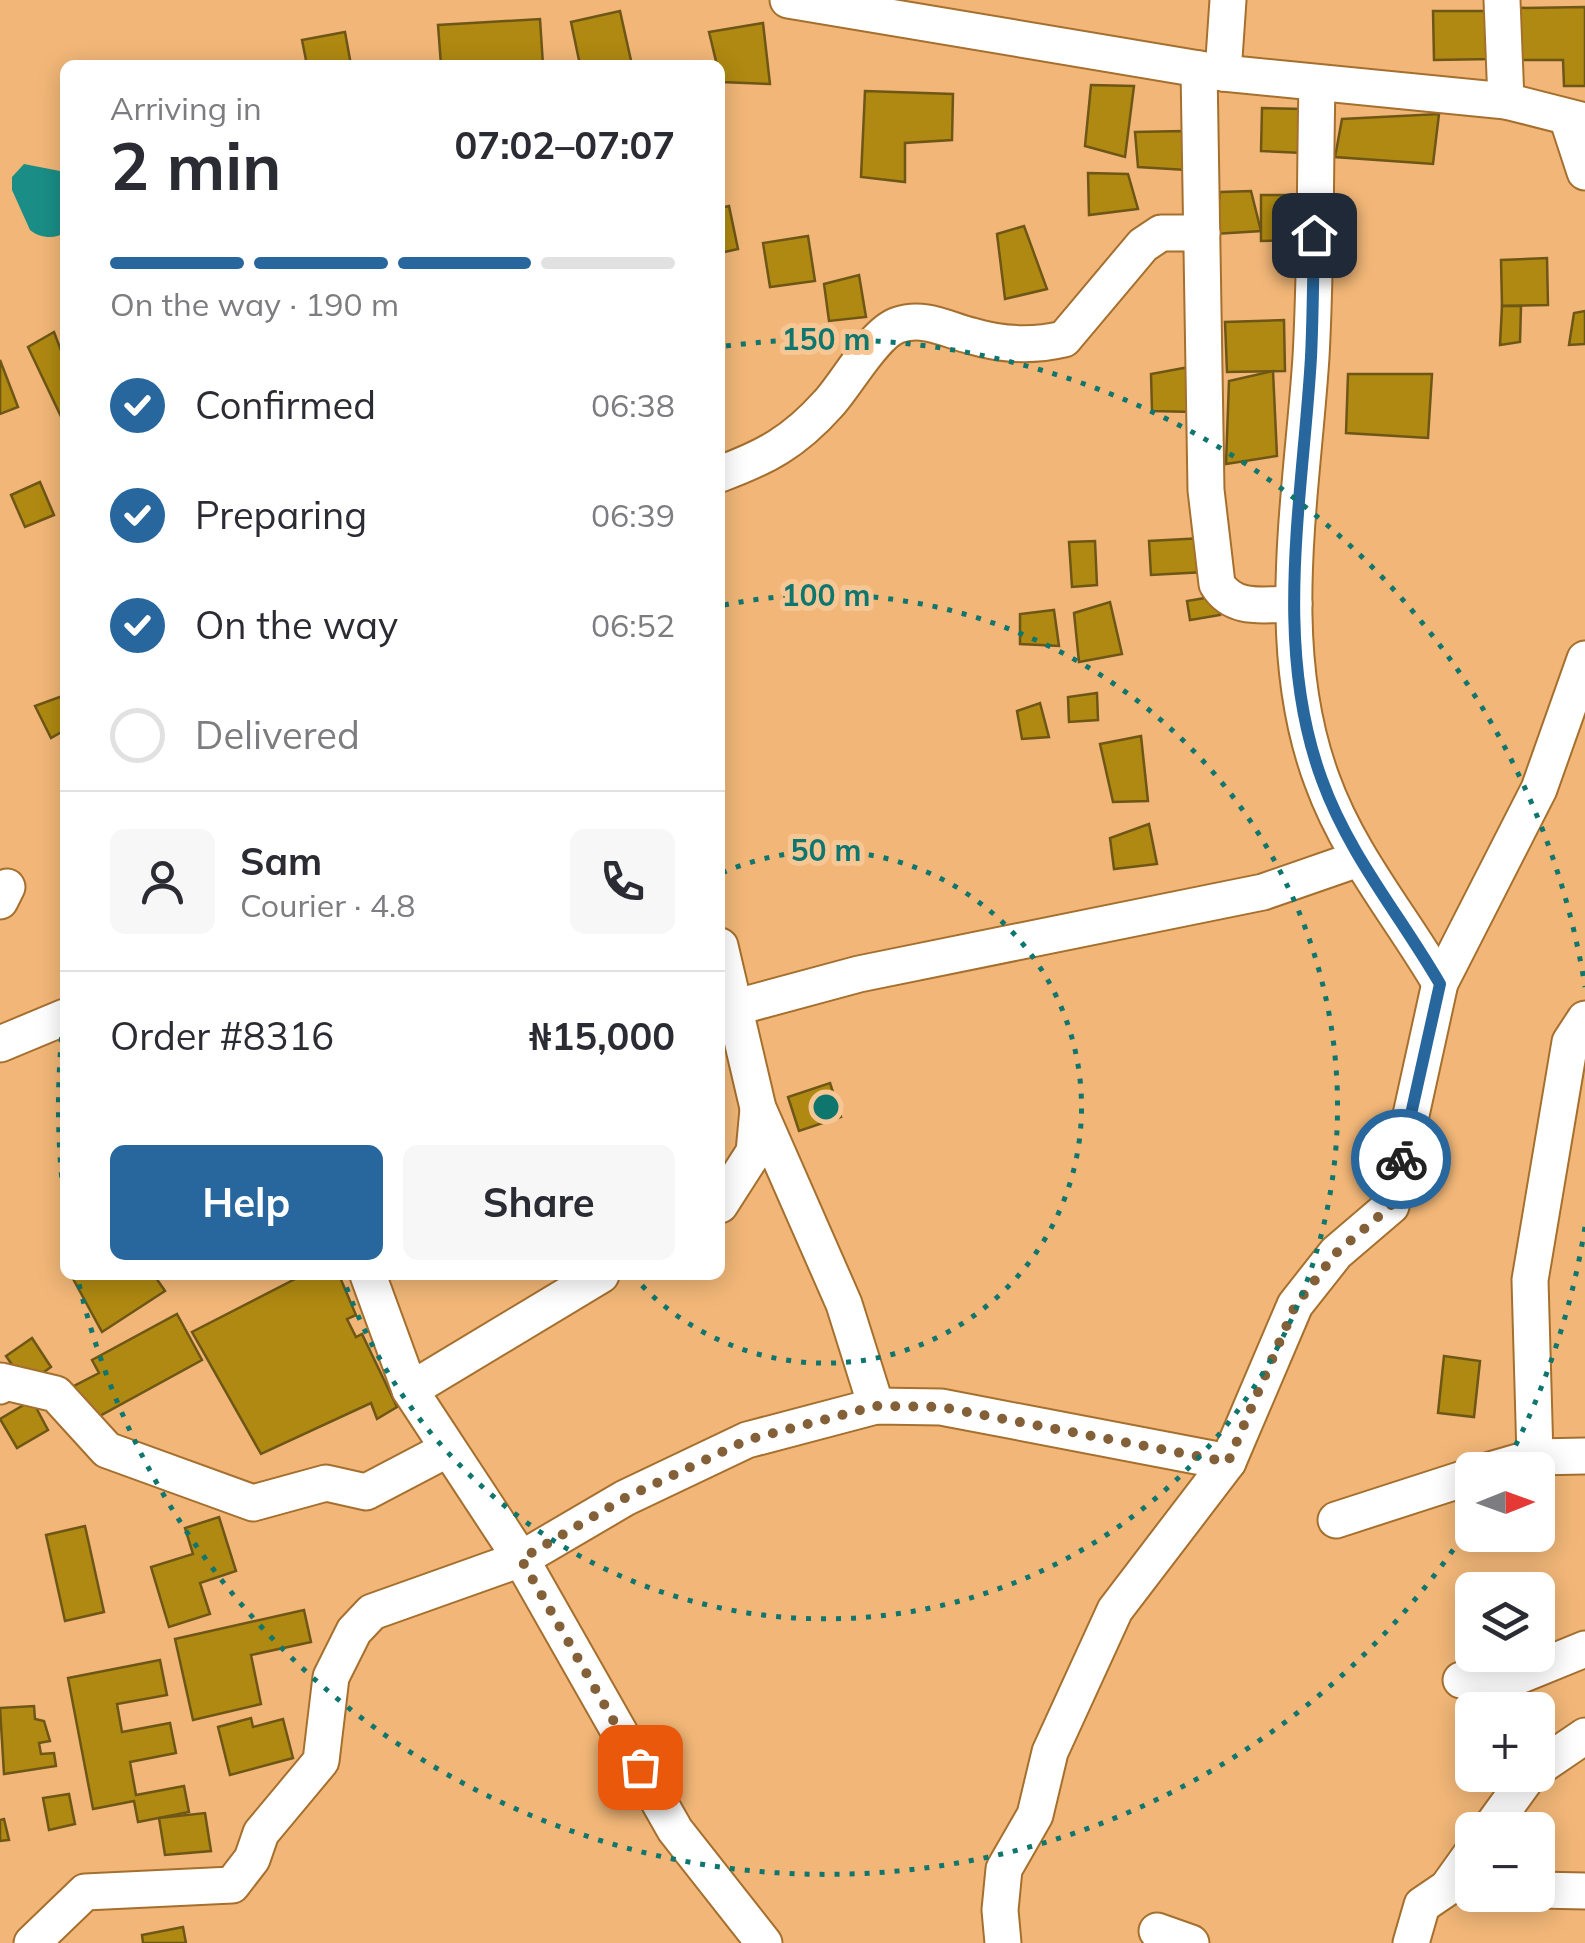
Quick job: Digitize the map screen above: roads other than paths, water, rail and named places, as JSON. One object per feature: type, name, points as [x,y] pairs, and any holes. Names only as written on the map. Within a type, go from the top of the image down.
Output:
[{"type":"street","points":[[788,0],[959,13],[1211,71],[1506,102],[1576,119],[1585,172]]},
{"type":"street","points":[[1228,0],[1211,71],[1202,233],[1206,490],[1217,584],[1224,595],[1240,605],[1294,604]]},
{"type":"street","points":[[1502,0],[1506,102]]},
{"type":"street","points":[[1317,84],[1311,356],[1294,604],[1300,700],[1321,779],[1358,860],[1412,935],[1440,984]]},
{"type":"street","points":[[725,472],[775,454],[827,405],[892,326],[911,322],[941,324],[972,336],[1013,343],[1064,339],[1142,245],[1161,234],[1202,233]]},
{"type":"street","points":[[1003,1943],[1000,1910],[1004,1869],[1035,1815],[1050,1752],[1116,1610],[1228,1462],[1295,1306],[1336,1253],[1391,1206],[1440,984],[1539,789],[1585,660]]},
{"type":"street","points":[[738,1007],[859,974],[1263,892],[1358,860]]},
{"type":"street","points":[[725,963],[758,1108],[844,1304],[876,1406]]},
{"type":"street","points":[[0,1044],[60,1019]]},
{"type":"street","points":[[1535,1452],[1530,1280],[1570,1042],[1585,1019]]},
{"type":"street","points":[[725,1198],[754,1152],[758,1108]]},
{"type":"street","points":[[370,1280],[410,1390],[521,1559],[676,1830],[764,1943]]},
{"type":"street","points":[[410,1390],[593,1280]]},
{"type":"street","points":[[0,1382],[56,1394],[106,1450],[253,1503],[326,1484],[366,1492],[448,1449]]},
{"type":"street","points":[[32,1943],[86,1892],[232,1885],[252,1859],[261,1833],[321,1760],[331,1677],[362,1620],[372,1612],[521,1559],[625,1498],[747,1440],[876,1406],[941,1407],[1228,1462]]},
{"type":"street","points":[[1555,1457],[1585,1456]]},
{"type":"street","points":[[1336,1520],[1455,1482]]},
{"type":"street","points":[[1462,1680],[1500,1684],[1585,1649]]},
{"type":"street","points":[[1555,1756],[1585,1736]]},
{"type":"street","points":[[1411,1943],[1422,1905],[1455,1890]]},
{"type":"street","points":[[1555,1891],[1585,1892]]},
{"type":"street","points":[[1157,1931],[1191,1943]]},
{"type":"water","points":[[24,164],[60,171],[60,235],[48,237],[30,230],[12,190],[12,177]]}]
